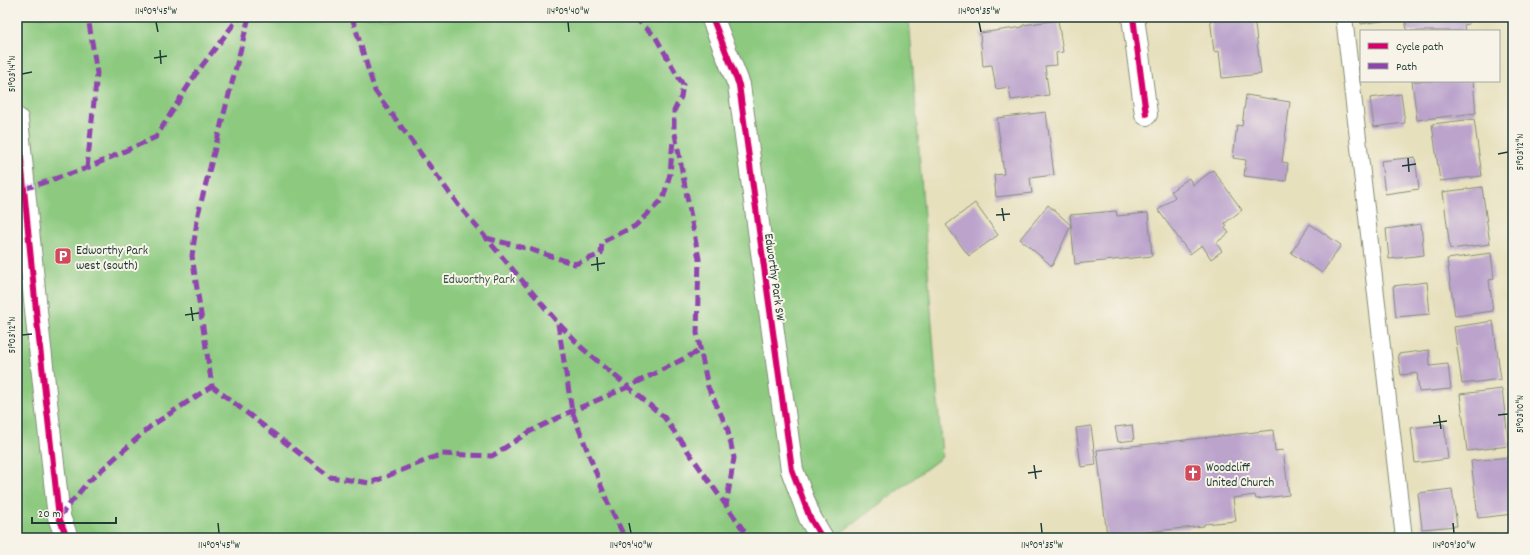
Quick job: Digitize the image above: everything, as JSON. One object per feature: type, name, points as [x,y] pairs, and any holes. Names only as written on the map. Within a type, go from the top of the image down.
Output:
[{"type":"street","name":"Edworthy Park SW","points":[[712,17],[739,85],[792,470],[810,518],[822,538]]},
{"type":"street","points":[[1133,17],[1146,114]]},
{"type":"street","points":[[17,119],[38,330],[59,517],[67,538]]},
{"type":"lane","points":[[1344,17],[1404,538]]},
{"type":"green space","name":"Edworthy Park","points":[[17,17],[909,17],[942,457],[834,538],[17,538]]},
{"type":"building","points":[[1003,17],[1018,17],[1018,18],[1004,20]]},
{"type":"building","points":[[1210,17],[1254,17],[1261,74],[1222,78],[1219,51],[1214,52]]},
{"type":"building","points":[[1360,17],[1394,17],[1394,19],[1361,24]]},
{"type":"building","points":[[1405,17],[1468,17],[1469,24],[1464,25],[1465,30],[1407,30]]},
{"type":"building","points":[[1058,20],[1063,52],[1056,53],[1057,65],[1045,66],[1049,95],[1011,100],[1009,87],[996,89],[992,65],[983,66],[980,33]]},
{"type":"building","points":[[1412,82],[1473,82],[1476,113],[1417,120]]},
{"type":"building","points":[[1401,94],[1405,123],[1374,127],[1370,98]]},
{"type":"building","points":[[1246,95],[1290,102],[1282,162],[1288,163],[1286,181],[1244,176],[1246,160],[1233,158],[1237,125],[1242,126]]},
{"type":"building","points":[[1046,112],[1054,175],[1030,178],[1032,193],[996,197],[994,175],[1004,174],[997,118]]},
{"type":"building","points":[[1474,119],[1482,176],[1440,181],[1432,124]]},
{"type":"building","points":[[1415,157],[1419,189],[1385,194],[1381,161]]},
{"type":"building","points":[[1213,170],[1242,210],[1225,223],[1227,226],[1225,228],[1229,233],[1216,243],[1222,251],[1211,259],[1202,245],[1190,254],[1158,210],[1175,197],[1171,191],[1189,178],[1193,185]]},
{"type":"building","points":[[1482,187],[1490,244],[1450,249],[1443,192]]},
{"type":"building","points":[[975,203],[998,235],[969,256],[946,225]]},
{"type":"building","points":[[1048,205],[1071,225],[1052,266],[1020,239]]},
{"type":"building","points":[[1116,211],[1117,216],[1148,213],[1152,256],[1075,264],[1070,215]]},
{"type":"building","points":[[1310,224],[1341,245],[1322,273],[1291,253]]},
{"type":"building","points":[[1421,224],[1424,255],[1389,259],[1386,229]]},
{"type":"building","points":[[1491,253],[1494,279],[1489,280],[1493,311],[1455,316],[1447,259]]},
{"type":"building","points":[[1427,282],[1430,314],[1396,317],[1393,286]]},
{"type":"building","points":[[1493,321],[1501,379],[1462,384],[1454,327]]},
{"type":"building","points":[[1429,350],[1430,366],[1448,364],[1451,389],[1419,392],[1417,373],[1401,375],[1398,354]]},
{"type":"building","points":[[1502,389],[1509,446],[1467,451],[1460,394]]},
{"type":"building","points":[[1444,424],[1448,459],[1415,463],[1411,428]]},
{"type":"building","points":[[1132,425],[1134,440],[1118,442],[1115,427]]},
{"type":"building","points":[[1091,426],[1096,465],[1081,467],[1076,428]]},
{"type":"building","name":"Woodcliff United Church","points":[[1273,430],[1275,451],[1283,450],[1289,495],[1256,499],[1255,495],[1233,498],[1236,521],[1204,524],[1204,526],[1107,536],[1097,450]]},
{"type":"building","points":[[1510,457],[1513,480],[1513,514],[1478,518],[1471,461]]},
{"type":"building","points":[[1452,489],[1457,526],[1422,529],[1418,493]]},
{"type":"marked path","points":[[87,168],[97,73],[88,17]]},
{"type":"marked path","points":[[24,189],[87,168],[156,137],[195,75],[239,17]]},
{"type":"marked path","points":[[249,17],[198,214],[192,256],[212,386],[330,477],[370,483],[442,454],[492,456],[529,432],[572,411],[628,387],[701,350]]},
{"type":"marked path","points":[[352,17],[375,91],[459,206],[558,323],[582,348],[664,417],[749,538]]},
{"type":"marked path","points":[[634,17],[655,36],[683,85],[681,97],[674,111],[674,129],[699,259],[697,333],[708,387],[727,427],[734,458],[726,506]]},
{"type":"marked path","points":[[486,238],[529,249],[575,264],[601,254],[602,242],[635,226],[663,199],[670,174],[673,140]]},
{"type":"marked path","points":[[558,324],[572,411],[607,501],[625,538]]},
{"type":"marked path","points":[[59,517],[88,482],[151,426],[212,386]]},
{"type":"cycle path","points":[[712,17],[739,85],[792,470],[810,518],[822,538]]},
{"type":"cycle path","points":[[1133,17],[1146,114]]},
{"type":"cycle path","points":[[17,119],[38,330],[59,517],[67,538]]},
{"type":"place","name":"Edworthy Park west (south)","points":[[63,256]]},
{"type":"place","name":"Woodcliff United Church","points":[[1193,473]]}]
